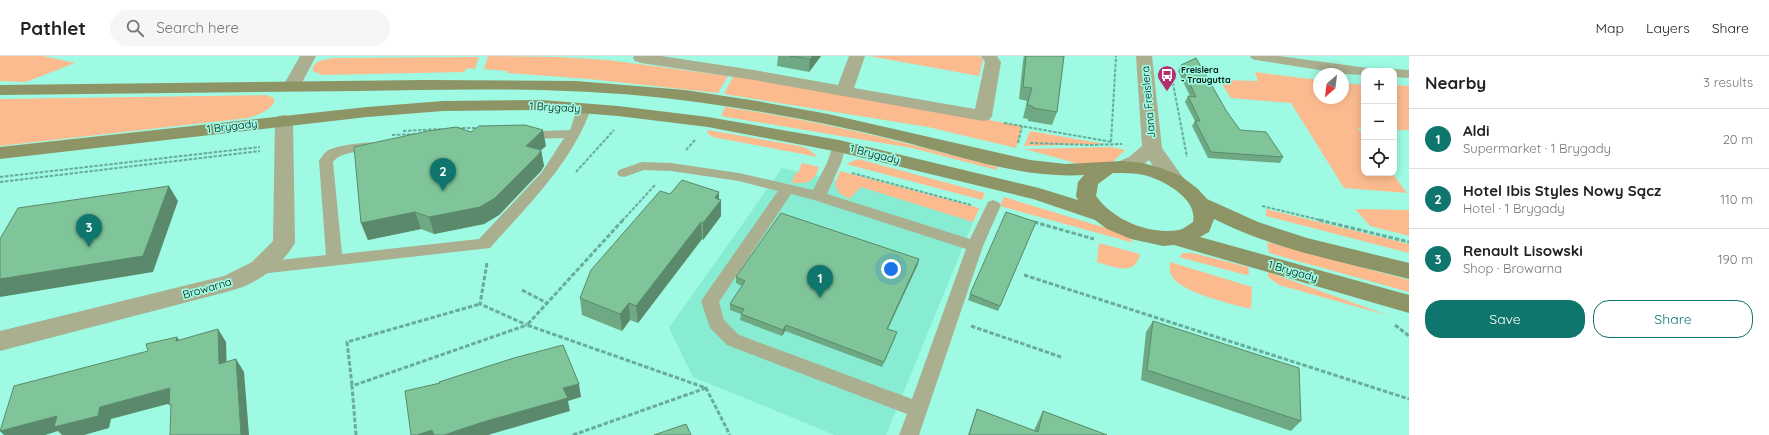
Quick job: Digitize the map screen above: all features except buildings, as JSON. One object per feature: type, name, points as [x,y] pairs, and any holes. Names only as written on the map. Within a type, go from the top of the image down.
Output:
[{"type":"street","points":[[288,103],[308,56]]},
{"type":"street","points":[[845,90],[857,56]]},
{"type":"street","points":[[638,57],[845,90],[983,116],[993,62],[989,56]]},
{"type":"street","name":"Jana Freislera","points":[[1144,56],[1152,148],[1163,166],[1177,182]]},
{"type":"street","name":"1 Brygady","points":[[0,153],[288,103],[464,85],[576,86],[722,100],[804,114],[910,136],[1008,162],[1041,168],[1140,169],[1177,182],[1191,193],[1201,204]]},
{"type":"street","name":"1 Brygady","points":[[0,90],[288,103],[443,106],[542,105],[618,111],[708,122],[839,146],[1039,194],[1101,215]]},
{"type":"street","name":"Browarna","points":[[0,341],[230,283],[260,268],[284,243],[288,103]]},
{"type":"street","name":"Jana Freislera","points":[[1114,168],[1136,161],[1152,148]]},
{"type":"street","points":[[1114,168],[1094,174],[1086,182],[1085,192],[1090,204],[1101,215],[1117,226],[1136,234],[1157,238],[1176,238],[1192,234],[1202,226],[1204,216],[1201,204]]},
{"type":"street","points":[[1201,204],[1225,218],[1257,230],[1409,272]]},
{"type":"street","name":"1 Brygady","points":[[1176,238],[1409,304]]},
{"type":"lane","points":[[1256,56],[1345,70],[1361,71]]},
{"type":"lane","points":[[1397,73],[1409,74]]},
{"type":"lane","points":[[260,268],[484,244],[547,175],[574,134],[584,109]]},
{"type":"lane","points":[[506,136],[574,134]]},
{"type":"lane","points":[[334,260],[326,161],[332,154],[353,148],[387,144]]},
{"type":"lane","points":[[818,196],[832,168],[839,146]]},
{"type":"lane","points":[[624,173],[642,166],[671,167],[738,177],[818,196],[976,246]]},
{"type":"lane","points":[[788,188],[710,301],[716,323],[733,340],[919,410]]},
{"type":"lane","points":[[909,435],[976,246],[992,208]]},
{"type":"path","points":[[1111,142],[1116,56]]},
{"type":"path","points":[[1169,64],[1188,155]]},
{"type":"path","points":[[352,386],[527,325],[671,167],[694,141],[708,122]]},
{"type":"path","points":[[1018,143],[1022,126]]},
{"type":"path","points":[[571,177],[617,127]]},
{"type":"path","points":[[613,131],[621,132]]},
{"type":"path","points":[[686,140],[701,143]]},
{"type":"path","points":[[832,168],[992,208]]},
{"type":"path","points":[[480,304],[487,262]]},
{"type":"path","points":[[1024,275],[1409,399]]},
{"type":"path","points":[[522,290],[547,303]]},
{"type":"path","points":[[356,435],[348,342],[480,304],[527,325],[706,388],[730,435]]},
{"type":"path","points":[[1394,324],[1409,336]]},
{"type":"path","points":[[968,325],[1060,358]]},
{"type":"path","points":[[573,435],[706,388]]},
{"type":"shaded area","points":[[0,56],[43,56],[75,63],[26,82],[0,81]]},
{"type":"shaded area","points":[[488,56],[558,57],[608,60],[728,76],[718,93],[589,79],[507,73],[507,71],[484,69]]},
{"type":"shaded area","points":[[869,56],[979,56],[983,59],[979,76]]},
{"type":"shaded area","points":[[479,57],[475,69],[467,68],[464,72],[322,75],[313,71],[313,67],[317,62],[335,58]]},
{"type":"shaded area","points":[[1255,72],[1313,79],[1313,104],[1349,104],[1349,84],[1361,85],[1361,128],[1358,128],[1361,132],[1361,176],[1394,176],[1407,193],[1344,188],[1291,103],[1231,98],[1219,80],[1258,81]]},
{"type":"shaded area","points":[[734,75],[1022,126],[1016,148],[928,127],[724,94]]},
{"type":"shaded area","points":[[1397,85],[1409,86],[1409,130],[1397,130]]},
{"type":"shaded area","points":[[266,95],[274,98],[274,103],[269,108],[255,116],[248,118],[0,146],[0,99]]},
{"type":"shaded area","points":[[725,107],[828,125],[930,149],[997,167],[997,170],[912,148],[721,116]]},
{"type":"shaded area","points":[[708,130],[800,146],[808,149],[818,157],[713,137],[707,133]]},
{"type":"shaded area","points":[[1030,131],[1105,144],[1024,146]]},
{"type":"shaded area","points":[[1111,147],[1125,150],[1111,164],[1079,164],[1025,149]]},
{"type":"shaded area","points":[[858,159],[985,193],[982,200],[846,164]]},
{"type":"shaded area","points":[[802,163],[819,167],[815,176],[810,181],[792,183],[795,173],[798,173]]},
{"type":"shaded area","points":[[782,168],[850,183],[974,220],[886,435],[835,435],[693,377],[669,328]]},
{"type":"shaded area","points":[[840,171],[979,209],[973,222],[861,187],[849,199],[839,193],[835,184]]},
{"type":"shaded area","points":[[1004,197],[1116,231],[1129,238],[1134,243],[1000,206]]},
{"type":"shaded area","points":[[1266,209],[1409,244],[1409,253],[1266,216]]},
{"type":"shaded area","points":[[1355,209],[1409,210],[1409,236],[1370,226]]},
{"type":"shaded area","points":[[1267,242],[1409,280],[1409,292],[1269,253]]},
{"type":"shaded area","points":[[1099,243],[1140,254],[1133,266],[1128,268],[1116,268],[1097,262]]},
{"type":"shaded area","points":[[1183,253],[1193,253],[1248,267],[1249,274],[1246,275],[1179,257]]},
{"type":"shaded area","points":[[1170,262],[1252,287],[1251,309],[1205,296],[1182,286],[1174,279],[1170,272]]},
{"type":"shaded area","points":[[1268,272],[1390,316],[1279,285],[1268,277]]},
{"type":"place","name":"Freislera - Traugutta","points":[[1167,92]]},
{"type":"place","name":"Hotel Ibis Styles Nowy Sącz","points":[[443,191]]},
{"type":"place","name":"Renault Lisowski","points":[[89,247]]},
{"type":"place","name":"Aldi","points":[[820,298]]}]
